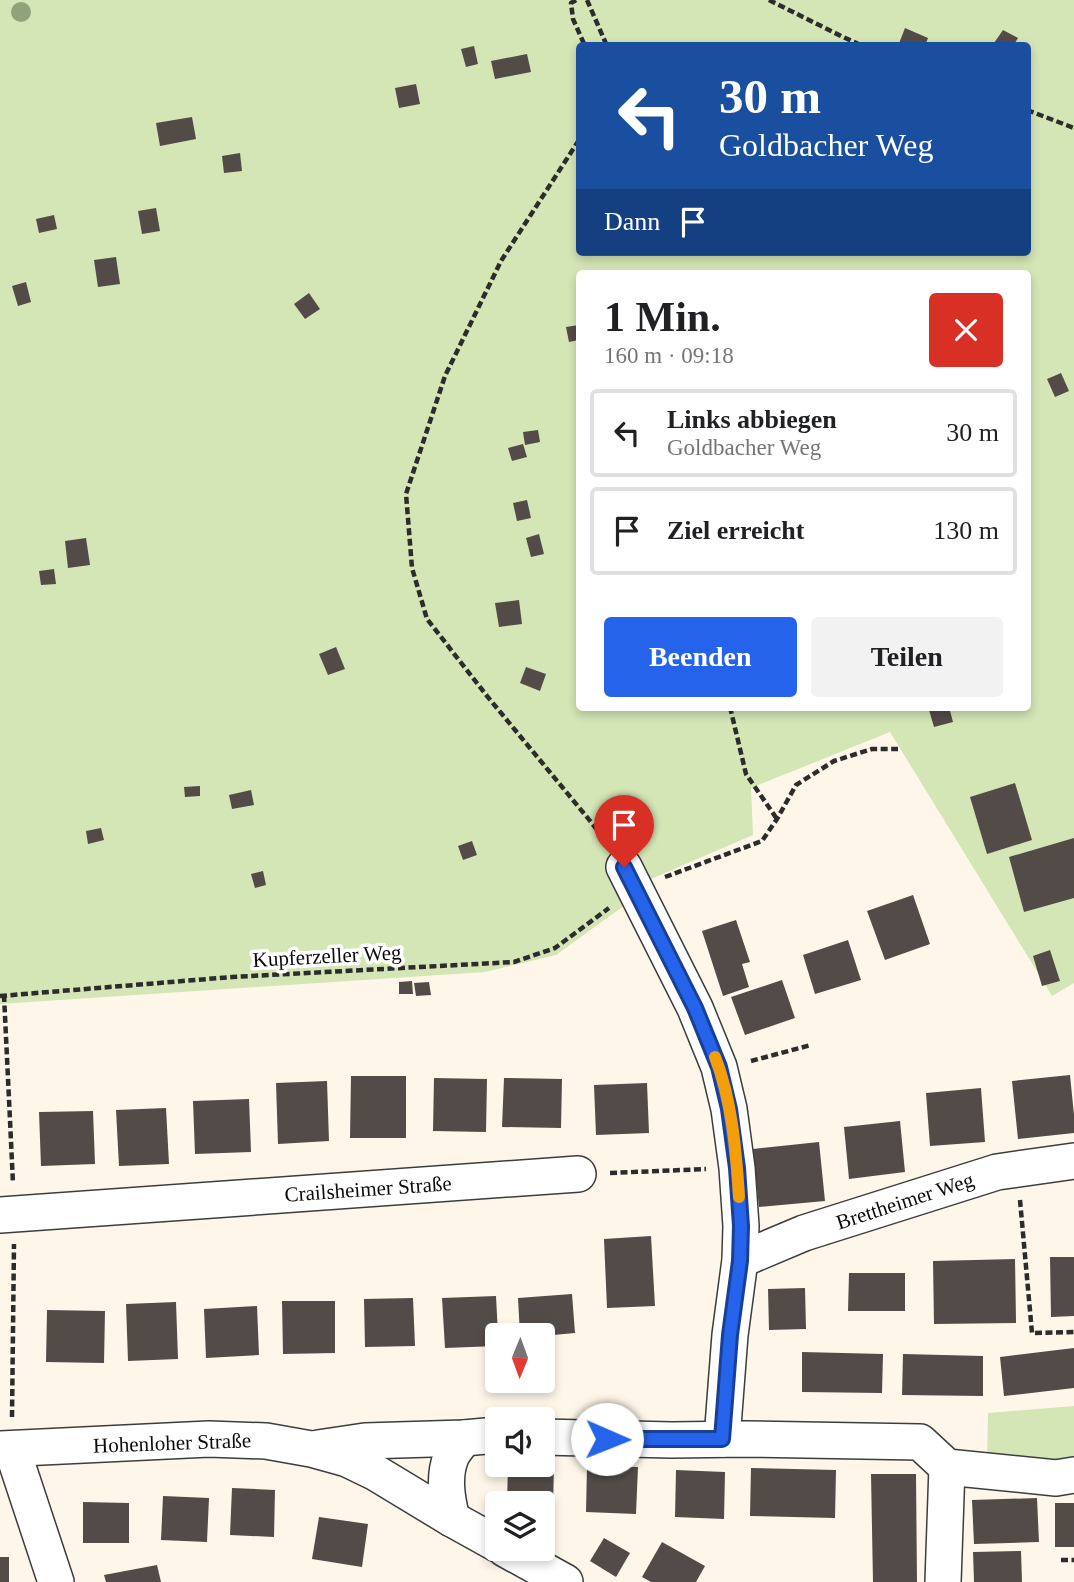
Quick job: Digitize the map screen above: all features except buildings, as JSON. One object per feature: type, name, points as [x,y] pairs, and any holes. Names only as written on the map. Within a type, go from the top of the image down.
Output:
[{"type":"street","points":[[629,878],[695,1008],[719,1067],[729,1109],[741,1226],[740,1261],[730,1335],[722,1439]]},
{"type":"street","name":"Brettheimer Weg","points":[[740,1261],[804,1233],[997,1172],[1074,1161]]},
{"type":"street","name":"Crailsheimer Straße","points":[[7,1214],[578,1174]]},
{"type":"street","points":[[311,1449],[366,1441],[481,1436]]},
{"type":"street","points":[[452,1519],[446,1496],[452,1455],[481,1436]]},
{"type":"street","points":[[555,1437],[920,1442],[947,1467],[1056,1478],[1074,1475]]},
{"type":"street","name":"Hohenloher Straße","points":[[6,1449],[209,1439],[266,1441],[311,1449],[347,1459],[376,1473],[485,1537]]},
{"type":"street","points":[[6,1449],[56,1582]]},
{"type":"street","points":[[943,1582],[947,1467]]},
{"type":"street","points":[[527,1561],[565,1582]]},
{"type":"path","points":[[576,0],[571,4],[573,19],[583,42]]},
{"type":"path","points":[[587,0],[605,42]]},
{"type":"path","points":[[769,0],[854,42]]},
{"type":"path","points":[[1031,112],[1074,128]]},
{"type":"path","points":[[576,145],[501,261],[445,376],[406,494],[412,568],[427,619],[591,822],[629,878]]},
{"type":"path","points":[[731,711],[746,774],[777,819]]},
{"type":"path","name":"Kupferzeller Weg","points":[[2,995],[232,977],[514,962],[555,948],[629,878],[762,841],[796,785],[834,761],[872,749],[898,749]]},
{"type":"path","points":[[2,995],[7,1214],[6,1449]]},
{"type":"path","points":[[719,1067],[811,1045]]},
{"type":"path","points":[[578,1174],[737,1168]]},
{"type":"path","points":[[1017,1168],[1032,1333],[1074,1332]]},
{"type":"path","points":[[1061,1560],[1074,1560]]},
{"type":"green space","points":[[0,0],[1074,0],[1074,983],[1052,996],[890,732],[751,788],[753,835],[644,882],[625,905],[556,955],[485,972],[0,1004]]},
{"type":"green space","points":[[1074,1406],[1074,1471],[987,1464],[988,1413]]},
{"type":"slow traffic","points":[[715,1057],[729,1109],[739,1197]]},
{"type":"route","points":[[607,1439],[722,1439],[730,1335],[740,1261],[741,1226],[737,1168],[729,1109],[719,1067],[695,1008],[624,867]]}]
